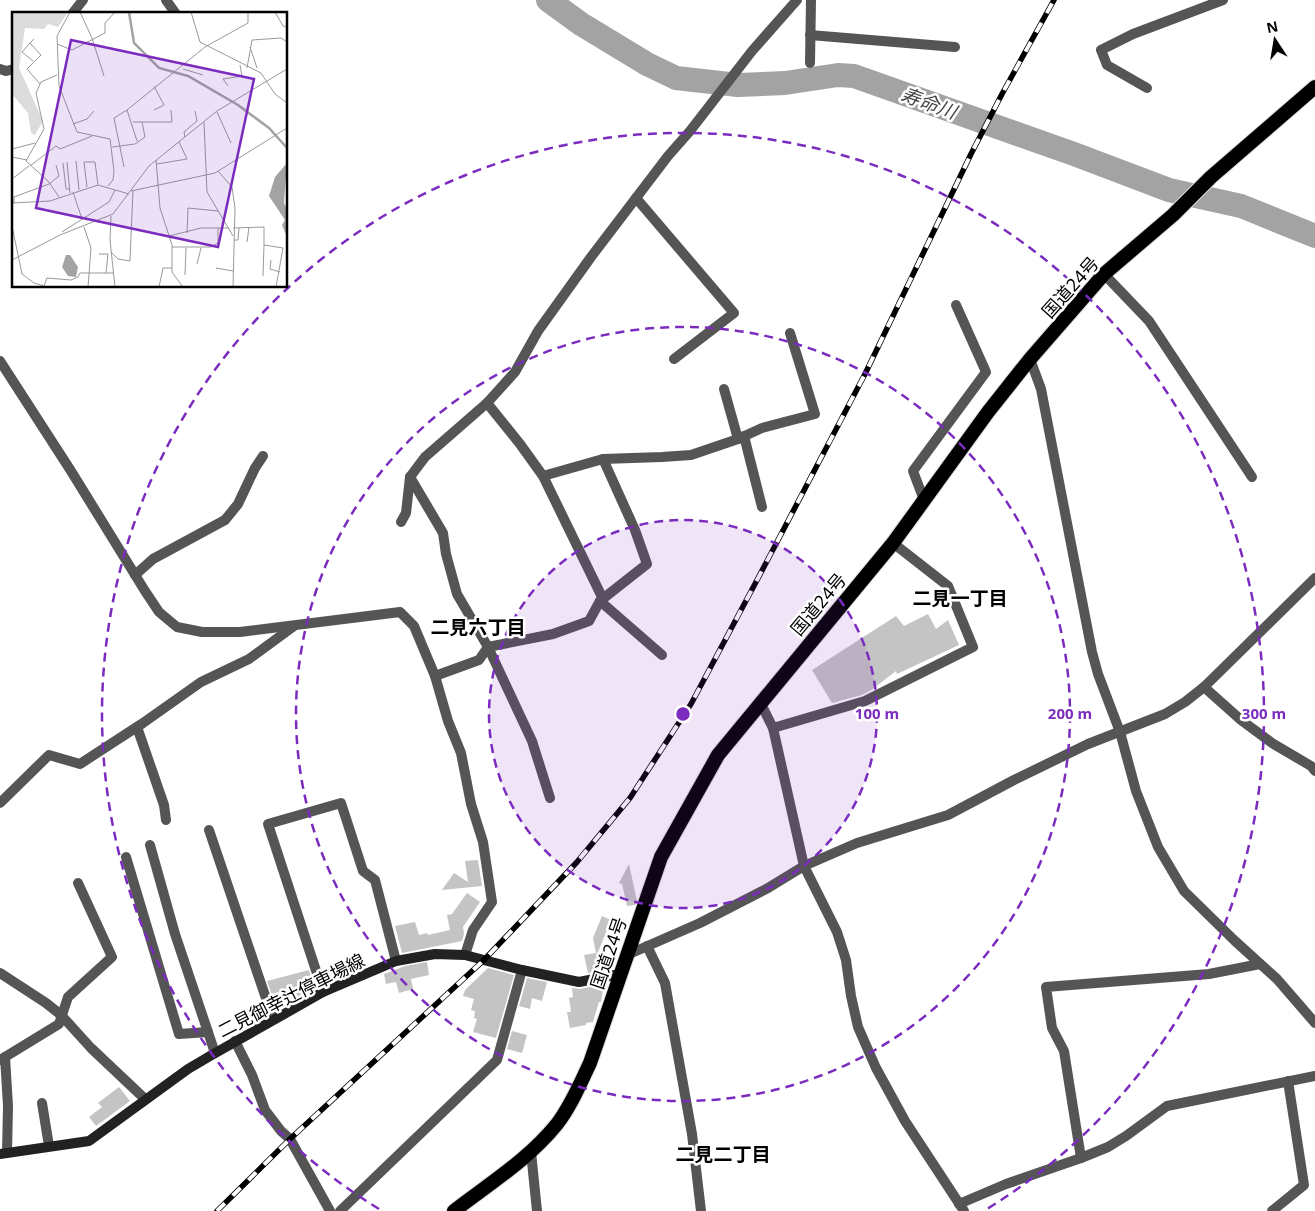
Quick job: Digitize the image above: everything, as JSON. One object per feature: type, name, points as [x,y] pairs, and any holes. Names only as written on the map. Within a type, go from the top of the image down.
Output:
[{"type":"highway","name":"国道24号","points":[[454,1211],[531,1152],[558,1123],[576,1094],[590,1063],[661,857],[718,755],[893,543],[988,412],[1030,359],[1104,274],[1172,215],[1211,177],[1315,87]]},
{"type":"main road","name":"二見御幸辻停車場線","points":[[4,1154],[89,1141],[188,1069],[235,1041],[323,992],[396,961],[435,954],[465,955],[579,982],[620,974]]},
{"type":"street","points":[[74,12],[83,0]]},
{"type":"street","points":[[166,0],[175,12]]},
{"type":"street","points":[[401,522],[406,513],[410,477],[425,457],[487,404],[515,372],[538,331],[636,198],[752,51],[797,0]]},
{"type":"street","points":[[810,63],[811,0]]},
{"type":"street","points":[[1148,88],[1108,65],[1101,50],[1133,34],[1223,0]]},
{"type":"street","points":[[810,35],[954,47]]},
{"type":"street","points":[[0,69],[6,71],[12,70]]},
{"type":"street","points":[[636,198],[734,313],[674,359]]},
{"type":"street","points":[[1104,274],[1149,321],[1252,477]]},
{"type":"street","points":[[924,500],[913,471],[986,372],[956,305]]},
{"type":"street","points":[[542,476],[603,459],[662,458],[691,455],[741,438],[762,428],[815,414],[790,333]]},
{"type":"street","points":[[1030,359],[1042,389],[1092,652],[1098,674],[1120,732],[1136,791],[1158,847],[1184,891],[1277,979],[1315,1023]]},
{"type":"street","points":[[0,361],[159,612],[178,627],[202,632],[240,632],[400,612],[414,626],[435,676],[448,721],[461,753],[471,804],[483,842],[492,902],[473,930],[465,955]]},
{"type":"street","points":[[724,389],[762,507]]},
{"type":"street","points":[[487,404],[520,444],[542,476],[601,600],[662,655]]},
{"type":"street","points":[[135,575],[153,559],[226,520],[238,504],[255,468],[263,456]]},
{"type":"street","points":[[435,676],[479,660],[488,648],[553,634],[589,621],[601,600],[647,564],[635,530],[603,459]]},
{"type":"street","points":[[410,477],[443,533],[446,554],[457,594],[488,648],[532,741],[550,798]]},
{"type":"street","points":[[773,728],[865,701],[973,647],[948,586],[893,543]]},
{"type":"street","points":[[627,956],[700,923],[768,888],[804,866],[857,843],[948,815],[1088,744],[1165,714],[1185,702],[1204,687],[1315,578]]},
{"type":"street","points":[[0,803],[49,755],[80,764],[201,682],[249,659],[295,625]]},
{"type":"street","points":[[1204,687],[1241,720],[1272,743],[1311,766],[1315,771]]},
{"type":"street","points":[[760,702],[773,728],[804,866],[838,932],[846,960],[850,996],[858,1027],[876,1068],[905,1121],[962,1207],[1006,1184],[1108,1147],[1167,1106],[1315,1076]]},
{"type":"street","points":[[137,727],[164,805],[166,820]]},
{"type":"street","points":[[323,992],[268,824],[341,802],[363,872],[375,880],[396,961]]},
{"type":"street","points":[[209,830],[273,1019]]},
{"type":"street","points":[[150,845],[175,934],[215,1053]]},
{"type":"street","points":[[126,857],[179,1034],[208,1032]]},
{"type":"street","points":[[4,1154],[8,1106],[3,1058],[59,1024],[68,997],[112,957],[78,883]]},
{"type":"street","points":[[647,946],[666,983],[692,1134],[701,1211]]},
{"type":"street","points":[[1081,1158],[1064,1051],[1052,1028],[1046,987],[1209,974],[1260,964]]},
{"type":"street","points":[[340,1211],[498,1060],[522,970]]},
{"type":"street","points":[[0,973],[62,1015],[91,1048],[145,1100]]},
{"type":"street","points":[[235,1041],[252,1074],[265,1110],[281,1131],[290,1139],[330,1211]]},
{"type":"street","points":[[1272,1211],[1304,1185],[1288,1081]]},
{"type":"street","points":[[42,1103],[49,1146]]},
{"type":"street","points":[[531,1152],[537,1211]]},
{"type":"building","points":[[928,614],[936,629],[948,620],[959,645],[897,674],[896,671],[862,695],[832,703],[812,670],[896,616],[904,626]]},
{"type":"building","points":[[478,860],[482,886],[442,890],[454,873],[468,882],[465,861]]},
{"type":"building","points":[[629,864],[637,901],[635,905],[627,906],[622,884],[619,883]]},
{"type":"building","points":[[467,893],[480,902],[463,927],[462,941],[402,953],[395,926],[415,922],[419,935],[450,930],[447,915],[452,914]]},
{"type":"building","points":[[602,916],[611,920],[598,952],[605,951],[606,957],[609,956],[607,970],[588,973],[584,955],[596,953],[593,938]]},
{"type":"building","points":[[427,962],[429,975],[411,979],[413,989],[399,993],[396,982],[386,984],[384,974],[405,966]]},
{"type":"building","points":[[488,968],[514,975],[496,1038],[473,1032],[477,1019],[474,1018],[475,1011],[471,1010],[474,999],[463,996],[465,990]]},
{"type":"building","points":[[309,970],[314,988],[302,992],[303,995],[275,1004],[267,981]]},
{"type":"building","points":[[527,978],[547,982],[542,1001],[532,998],[530,1009],[519,1006]]},
{"type":"building","points":[[604,984],[601,1002],[599,1002],[593,1022],[570,1028],[567,1012],[571,1012],[569,998],[573,997],[572,988],[580,989]]},
{"type":"building","points":[[512,1031],[527,1035],[522,1053],[507,1049]]},
{"type":"building","points":[[119,1087],[130,1101],[96,1126],[89,1117],[102,1107],[98,1103]]},
{"type":"waterway","name":"寿命川","points":[[548,0],[581,24],[647,64],[676,78],[738,85],[785,83],[838,75],[854,76],[1074,154],[1169,190],[1241,206],[1315,236]]},
{"type":"railway","points":[[217,1211],[290,1139],[484,960],[577,862],[630,798],[691,704],[756,582],[865,374],[971,154],[1054,0]]},
{"type":"district","name":"二見一丁目","points":[[960,598]]},
{"type":"district","name":"二見六丁目","points":[[478,627]]},
{"type":"district","name":"二見二丁目","points":[[723,1154]]}]
